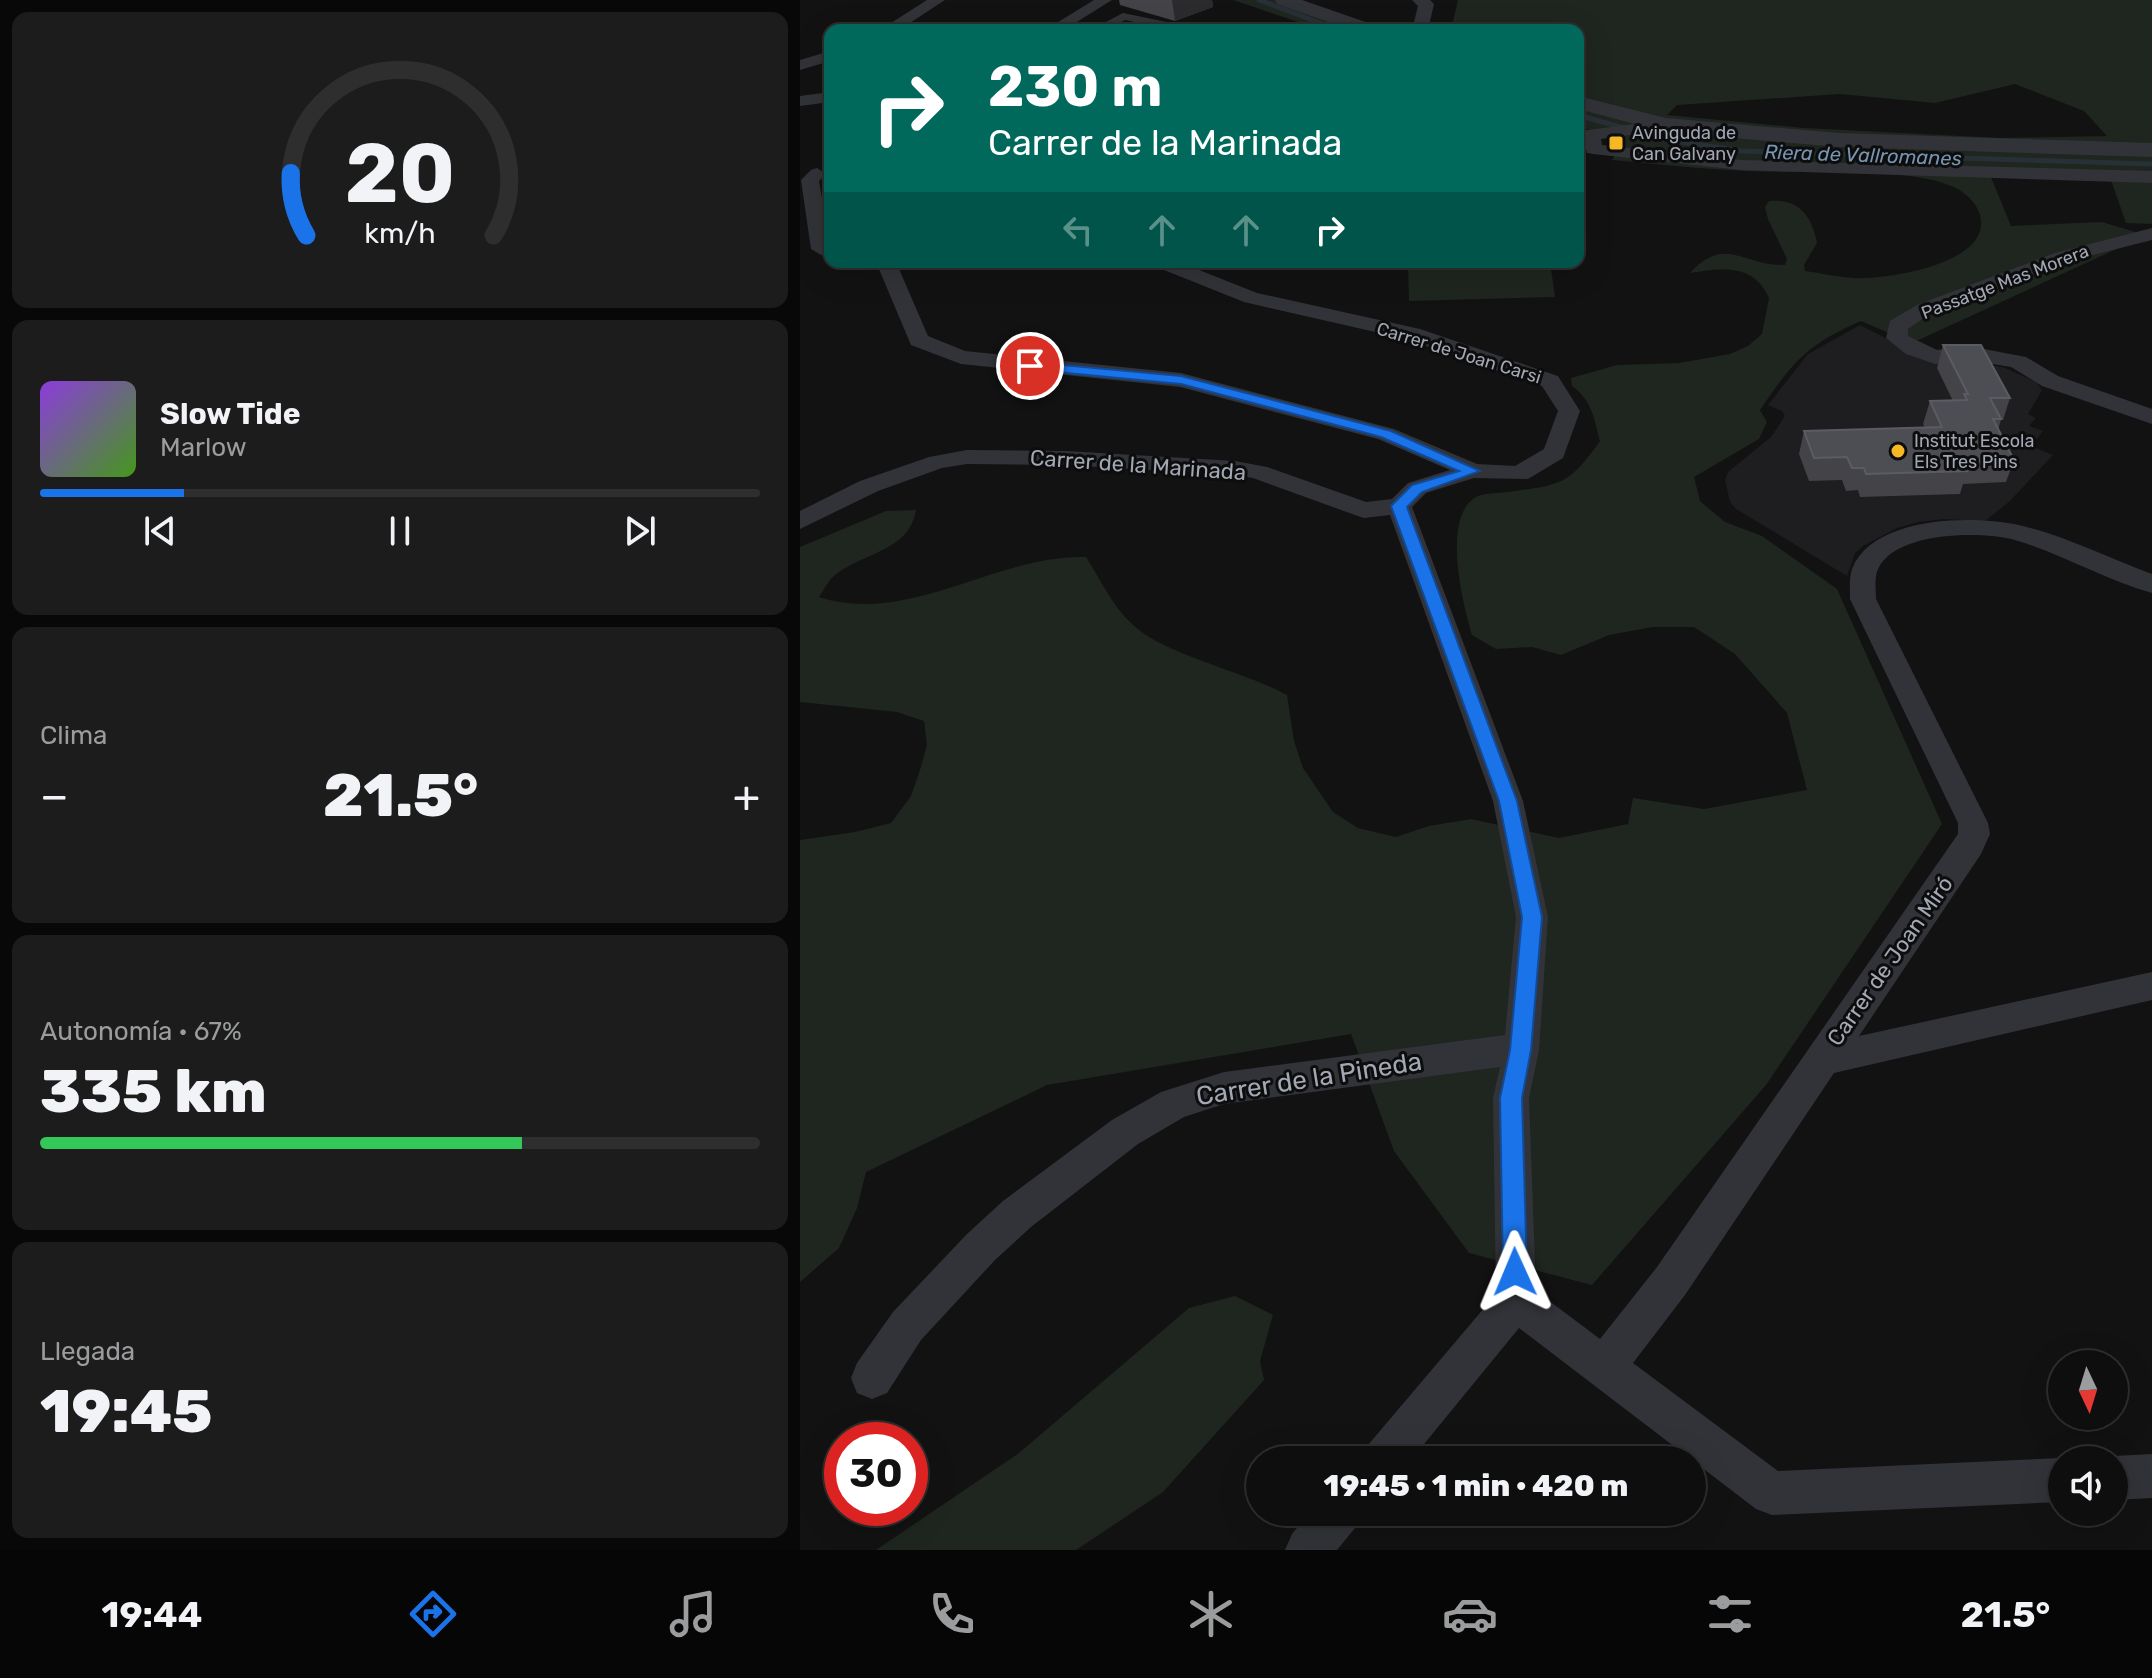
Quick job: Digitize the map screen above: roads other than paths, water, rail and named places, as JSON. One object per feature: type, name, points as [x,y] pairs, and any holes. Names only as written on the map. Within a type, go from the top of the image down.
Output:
[{"type":"street","points":[[899,24],[938,0]]},
{"type":"street","points":[[1063,24],[1105,0]]},
{"type":"street","points":[[1284,0],[1353,24]]},
{"type":"street","points":[[1419,0],[1426,4],[1421,24]]},
{"type":"street","points":[[1108,24],[1123,16],[1162,24]]},
{"type":"street","points":[[800,65],[824,58]]},
{"type":"street","points":[[800,101],[824,98]]},
{"type":"street","points":[[1584,104],[1666,125],[1839,140],[2152,150]]},
{"type":"street","points":[[800,108],[824,106]]},
{"type":"street","points":[[1584,134],[1666,125]]},
{"type":"street","points":[[1584,136],[1593,149],[1741,165],[2152,177]]},
{"type":"street","points":[[817,174],[810,180],[824,240]]},
{"type":"street","name":"Passatge Mas Morera","points":[[2152,234],[2062,257],[1924,309],[1898,326],[1897,338],[1935,357],[1968,353],[2018,362],[2057,384],[2152,417]]},
{"type":"street","points":[[800,262],[824,249]]},
{"type":"street","points":[[889,268],[919,340],[961,357],[1181,380],[1386,434],[1473,471]]},
{"type":"street","name":"Carrer de Joan Carsi","points":[[1176,268],[1251,298],[1412,334],[1550,381],[1569,411],[1555,453],[1519,474],[1473,471]]},
{"type":"street","name":"Passatge Mas Morera","points":[[2057,384],[2074,401],[2088,409],[2152,426]]},
{"type":"street","name":"Carrer de la Marinada","points":[[800,521],[869,486],[937,462],[967,457],[1066,458],[1235,468],[1258,472],[1364,510],[1399,506]]},
{"type":"street","points":[[1395,1446],[1516,1301],[1511,1098],[1521,1050],[1532,917],[1508,801],[1399,506],[1417,488],[1473,471]]},
{"type":"street","name":"Carrer de Joan Miró","points":[[1604,1367],[1671,1281],[1974,834],[1973,823],[1863,599],[1862,578],[1866,565],[1876,554],[1906,537],[1948,529],[1982,528],[2014,532],[2152,584]]},
{"type":"street","points":[[1822,1060],[2152,986]]},
{"type":"street","name":"Carrer de la Pineda","points":[[872,1378],[907,1326],[981,1247],[1017,1214],[1125,1132],[1174,1104],[1224,1088],[1483,1052],[1521,1050]]},
{"type":"street","points":[[1516,1301],[1772,1493],[2048,1481]]},
{"type":"street","points":[[2128,1477],[2152,1476]]},
{"type":"street","points":[[1308,1550],[1328,1526]]},
{"type":"waterway","name":"Riera de Vallromanes","points":[[1259,0],[1323,24]]},
{"type":"waterway","name":"Riera de Vallromanes","points":[[1584,117],[1662,139],[1742,151],[2152,164]]},
{"type":"place","name":"Avinguda de Can Galvany","points":[[1616,143]]},
{"type":"place","name":"Institut Escola Els Tres Pins","points":[[1898,451]]}]
